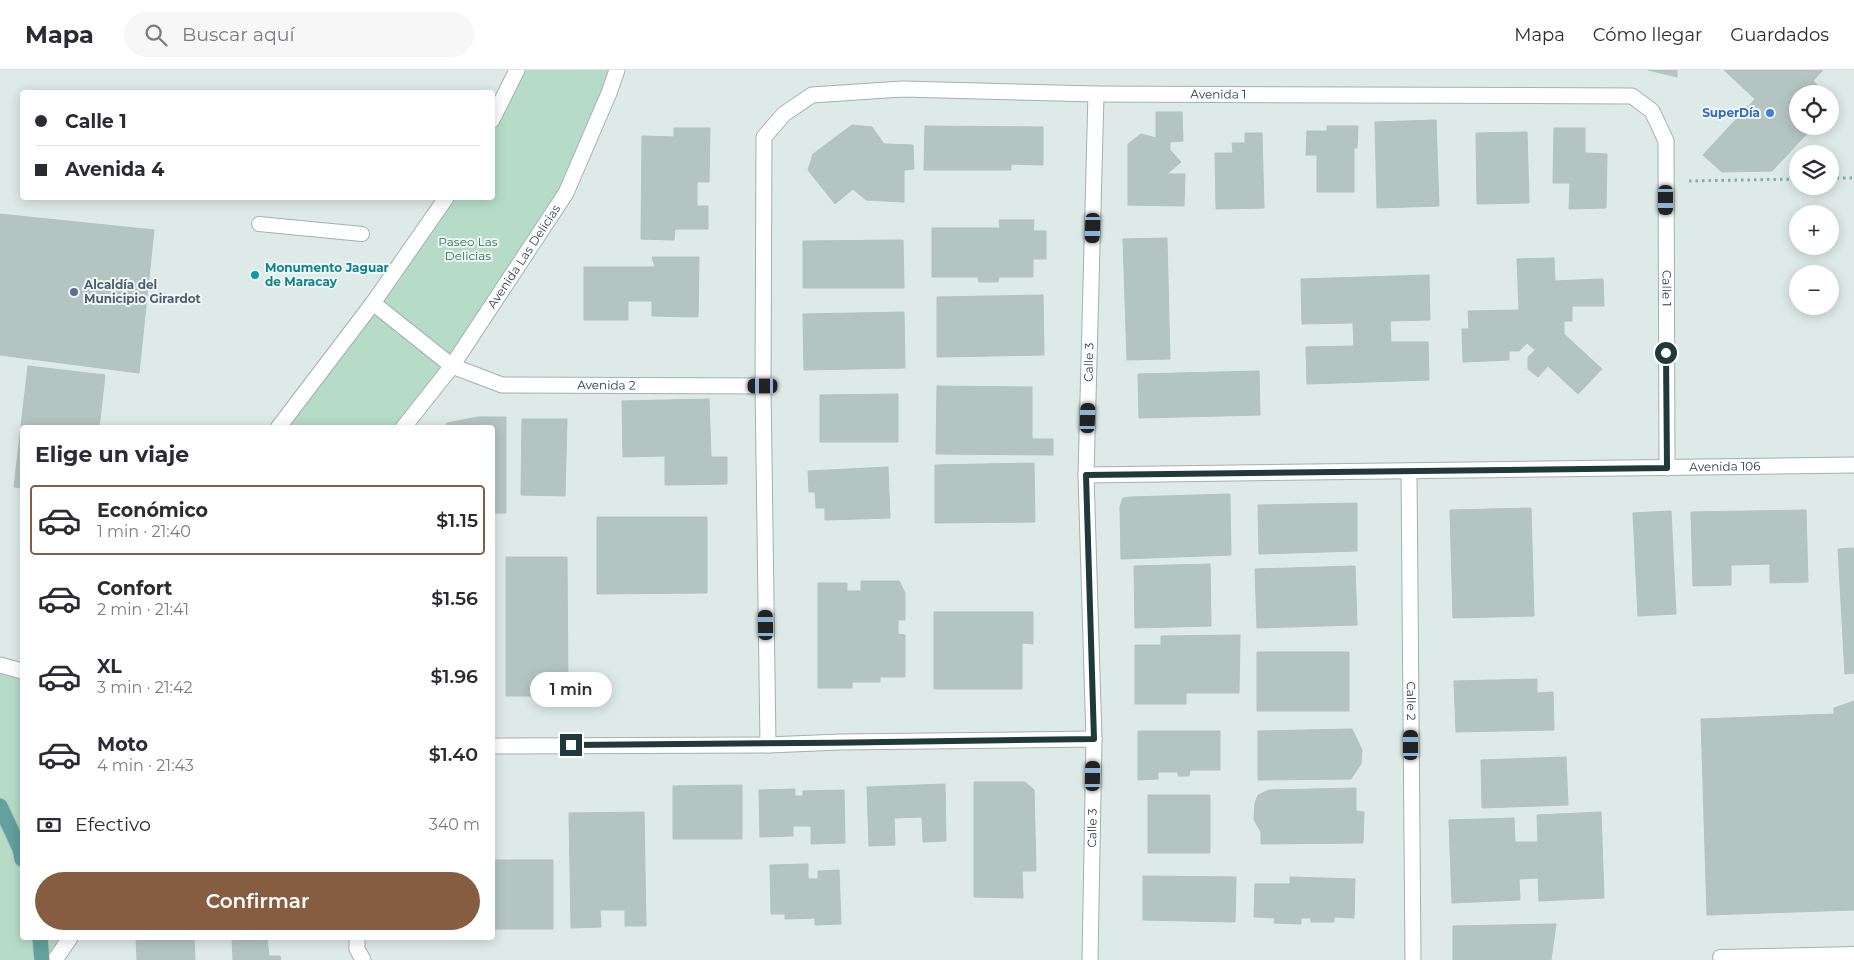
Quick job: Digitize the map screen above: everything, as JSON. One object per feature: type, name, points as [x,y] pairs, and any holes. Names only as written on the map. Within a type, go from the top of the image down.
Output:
[{"type":"main road","points":[[0,806],[20,849]]},
{"type":"main road","points":[[40,940],[42,960]]},
{"type":"street","points":[[495,114],[517,70]]},
{"type":"street","name":"Avenida Las Delicias","points":[[405,425],[452,366],[566,193],[610,93],[617,70]]},
{"type":"street","name":"Avenida 1","points":[[768,745],[763,386],[764,138],[784,114],[812,95],[902,89],[1096,94],[1632,96],[1652,111]]},
{"type":"street","name":"Calle 3","points":[[1090,960],[1094,739],[1086,475],[1096,94]]},
{"type":"street","name":"Calle 1","points":[[1652,111],[1666,141],[1667,468]]},
{"type":"street","points":[[280,425],[373,303],[445,200]]},
{"type":"street","name":"Avenida 2","points":[[373,303],[452,366],[502,385],[763,386]]},
{"type":"street","name":"Avenida 106","points":[[1086,475],[1854,465]]},
{"type":"street","name":"Calle 2","points":[[1409,472],[1413,960]]},
{"type":"street","points":[[0,665],[20,670]]},
{"type":"street","points":[[495,746],[768,745],[840,742],[1094,739]]},
{"type":"street","points":[[55,960],[69,940]]},
{"type":"street","points":[[357,940],[357,949],[364,960]]},
{"type":"lane","points":[[259,224],[362,234]]},
{"type":"lane","points":[[1720,958],[1854,954]]},
{"type":"path","points":[[1839,178],[1854,178]]},
{"type":"path","points":[[1665,181],[1789,179]]},
{"type":"green space","name":"Paseo Las Delicias","points":[[516,70],[617,70],[566,193],[404,425],[280,425],[440,200],[495,200],[495,113]]},
{"type":"green space","points":[[0,665],[20,670],[20,940],[69,940],[55,960],[0,960]]},
{"type":"building","points":[[1648,70],[1677,70],[1677,77]]},
{"type":"building","name":"SuperDía","points":[[1724,70],[1823,70],[1813,81],[1817,85],[1789,85],[1789,135],[1806,135],[1796,145],[1789,145],[1789,153],[1772,171],[1722,172],[1703,155],[1755,99]]},
{"type":"building","points":[[1156,112],[1182,112],[1183,141],[1170,142],[1170,150],[1181,162],[1167,174],[1185,174],[1184,206],[1128,205],[1128,144],[1141,134],[1156,138]]},
{"type":"building","points":[[1436,120],[1439,206],[1377,208],[1375,122]]},
{"type":"building","points":[[852,125],[872,127],[884,144],[913,145],[914,169],[904,170],[904,202],[866,200],[853,189],[835,204],[808,170],[813,154]]},
{"type":"building","points":[[925,126],[1043,127],[1043,165],[1011,164],[1011,170],[924,170]]},
{"type":"building","points":[[1327,126],[1358,126],[1357,148],[1354,148],[1354,192],[1317,192],[1317,155],[1306,155],[1307,131],[1327,131]]},
{"type":"building","points":[[674,128],[710,128],[709,182],[697,182],[697,206],[708,206],[708,229],[675,229],[674,240],[641,239],[642,136],[674,137]]},
{"type":"building","points":[[1554,128],[1585,128],[1585,153],[1607,154],[1606,208],[1569,209],[1570,183],[1553,183]]},
{"type":"building","points":[[1527,132],[1529,203],[1477,204],[1476,133]]},
{"type":"building","points":[[1245,133],[1262,133],[1264,208],[1216,209],[1215,153],[1233,153],[1232,143],[1245,143]]},
{"type":"building","name":"Alcaldía del Municipio Girardot","points":[[0,214],[154,230],[139,373],[0,355]]},
{"type":"building","points":[[999,220],[1034,220],[1033,231],[1046,231],[1046,259],[1033,259],[1033,277],[999,277],[998,282],[979,282],[978,277],[932,277],[932,228],[1000,228]]},
{"type":"building","points":[[1167,238],[1170,359],[1127,360],[1123,239]]},
{"type":"building","points":[[903,240],[904,288],[803,288],[803,241]]},
{"type":"building","points":[[652,257],[699,257],[698,317],[652,316],[652,301],[628,301],[628,320],[584,320],[584,267],[655,267]]},
{"type":"building","points":[[1554,258],[1555,281],[1603,279],[1604,306],[1572,306],[1572,321],[1564,321],[1564,334],[1602,369],[1578,394],[1548,366],[1538,377],[1528,369],[1528,357],[1535,350],[1527,343],[1519,351],[1509,351],[1509,360],[1463,362],[1462,329],[1469,329],[1468,311],[1519,310],[1517,259]]},
{"type":"building","points":[[1429,275],[1430,320],[1390,321],[1391,342],[1428,342],[1429,380],[1307,384],[1306,347],[1354,346],[1353,323],[1302,324],[1301,279]]},
{"type":"building","points":[[1043,295],[1044,355],[937,357],[937,297]]},
{"type":"building","points":[[904,312],[905,368],[804,370],[803,314]]},
{"type":"building","points":[[28,366],[105,375],[99,425],[21,425]]},
{"type":"building","points":[[1259,371],[1260,415],[1139,418],[1138,374]]},
{"type":"building","points":[[937,386],[1032,387],[1032,439],[1053,439],[1053,455],[936,454]]},
{"type":"building","points":[[898,394],[898,442],[820,442],[820,395]]},
{"type":"building","points":[[709,399],[711,457],[727,457],[727,484],[665,485],[665,456],[623,457],[622,401]]},
{"type":"building","points":[[478,417],[506,417],[506,513],[495,513],[495,425],[446,425],[447,423]]},
{"type":"building","points":[[522,419],[567,419],[565,496],[521,495]]},
{"type":"building","points":[[20,435],[20,488],[14,487]]},
{"type":"building","points":[[1034,463],[1035,522],[935,523],[935,465]]},
{"type":"building","points":[[888,467],[890,518],[825,520],[825,508],[816,508],[815,492],[809,492],[808,471]]},
{"type":"building","points":[[1230,494],[1231,555],[1121,559],[1120,506],[1123,498]]},
{"type":"building","points":[[1357,503],[1357,551],[1259,554],[1258,505]]},
{"type":"building","points":[[1531,508],[1534,616],[1453,618],[1450,510]]},
{"type":"building","points":[[1806,510],[1808,582],[1770,583],[1770,564],[1731,565],[1731,585],[1693,586],[1691,512]]},
{"type":"building","points":[[1671,511],[1676,614],[1638,616],[1633,513]]},
{"type":"building","points":[[597,517],[707,517],[707,593],[597,594]]},
{"type":"building","points":[[1854,548],[1854,673],[1845,674],[1838,549]]},
{"type":"building","points":[[506,557],[567,557],[568,696],[506,696]]},
{"type":"building","points":[[1210,564],[1211,626],[1135,628],[1134,566]]},
{"type":"building","points":[[1355,566],[1357,625],[1257,628],[1255,569]]},
{"type":"building","points":[[861,581],[899,581],[905,593],[905,620],[898,620],[898,634],[905,635],[905,677],[880,677],[880,682],[852,682],[852,688],[818,688],[818,583],[847,583],[847,591],[861,591]]},
{"type":"building","points":[[934,612],[1033,612],[1033,644],[1022,643],[1022,689],[934,689]]},
{"type":"building","points":[[1240,635],[1239,693],[1186,693],[1186,704],[1135,704],[1135,645],[1161,645],[1161,636]]},
{"type":"building","points":[[1257,652],[1349,652],[1349,711],[1257,711]]},
{"type":"building","points":[[1537,679],[1537,693],[1553,692],[1554,730],[1456,732],[1454,681]]},
{"type":"building","points":[[1854,701],[1854,910],[1707,915],[1701,719],[1834,714],[1834,708]]},
{"type":"building","points":[[1352,729],[1362,750],[1361,764],[1351,779],[1258,780],[1258,731]]},
{"type":"building","points":[[1138,731],[1220,731],[1220,770],[1190,770],[1189,776],[1178,776],[1178,772],[1158,772],[1158,779],[1138,780]]},
{"type":"building","points":[[1566,757],[1568,805],[1482,808],[1481,760]]},
{"type":"building","points":[[974,782],[1025,782],[1034,790],[1036,871],[1022,871],[1023,898],[974,897]]},
{"type":"building","points":[[945,784],[946,841],[923,842],[922,817],[894,818],[895,845],[869,846],[867,787]]},
{"type":"building","points":[[742,785],[742,839],[673,839],[673,786]]},
{"type":"building","points":[[1356,788],[1356,811],[1364,812],[1363,843],[1261,844],[1261,832],[1254,820],[1255,803],[1258,795],[1269,790]]},
{"type":"building","points":[[795,789],[795,796],[803,796],[803,791],[844,790],[845,843],[811,844],[811,826],[793,826],[793,836],[760,837],[759,790]]},
{"type":"building","points":[[1148,795],[1210,795],[1210,853],[1148,853]]},
{"type":"building","points":[[644,812],[646,926],[625,926],[625,910],[600,910],[601,927],[571,928],[569,813]]},
{"type":"building","points":[[1601,812],[1604,898],[1539,901],[1538,878],[1519,879],[1520,900],[1452,903],[1449,820],[1514,818],[1515,842],[1538,842],[1537,815]]},
{"type":"building","points":[[495,860],[553,860],[553,929],[495,929]]},
{"type":"building","points":[[808,864],[808,879],[818,879],[818,871],[839,870],[841,924],[815,925],[815,918],[785,919],[785,914],[771,914],[770,865]]},
{"type":"building","points":[[1143,876],[1236,877],[1235,922],[1143,920]]},
{"type":"building","points":[[1290,877],[1355,879],[1354,918],[1334,917],[1334,922],[1311,922],[1311,918],[1301,918],[1301,924],[1274,923],[1275,918],[1254,917],[1255,884],[1290,884]]},
{"type":"building","points":[[1556,924],[1551,960],[1453,960],[1453,926]]},
{"type":"building","points":[[136,940],[194,940],[195,960],[137,960]]},
{"type":"building","points":[[232,940],[267,940],[269,956],[280,956],[281,960],[233,960]]},
{"type":"place","name":"SuperDía","points":[[1770,113]]},
{"type":"place","name":"Monumento Jaguar de Maracay","points":[[255,275]]},
{"type":"place","name":"Alcaldía del Municipio Girardot","points":[[74,292]]},
{"type":"route","points":[[571,745],[768,745],[840,742],[1094,739],[1086,475],[1667,468],[1666,353]]}]
